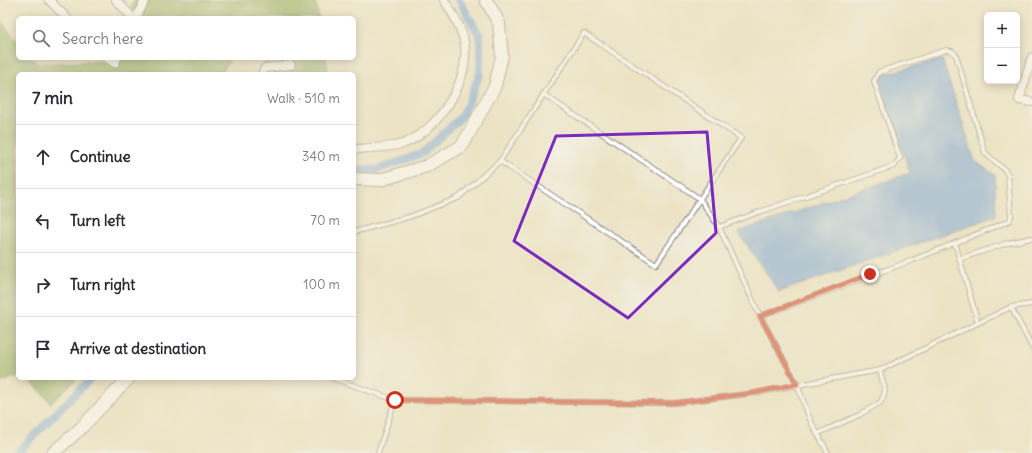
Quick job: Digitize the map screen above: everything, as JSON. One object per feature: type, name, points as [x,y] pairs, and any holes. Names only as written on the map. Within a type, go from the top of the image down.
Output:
[{"type":"street","points":[[49,0],[65,16]]},
{"type":"street","points":[[116,0],[131,16]]},
{"type":"street","points":[[137,16],[145,0]]},
{"type":"street","points":[[356,149],[405,143],[424,132],[444,112],[459,83],[464,65],[465,46],[456,18],[444,0]]},
{"type":"street","points":[[356,179],[380,180],[427,166],[462,146],[495,86],[502,56],[499,23],[486,0]]},
{"type":"street","points":[[1032,57],[1019,100],[1032,102]]},
{"type":"street","points":[[263,72],[266,68],[291,65]]},
{"type":"street","points":[[53,453],[86,424],[127,380]]},
{"type":"lane","points":[[356,231],[409,217],[458,198],[500,161],[542,94],[584,33],[741,138],[656,264],[500,161]]},
{"type":"lane","points":[[719,227],[894,166],[900,158],[874,82],[876,76],[880,72],[946,50],[952,51],[956,55],[985,153],[1005,170],[1008,175],[1011,217],[1005,224],[760,316]]},
{"type":"lane","points":[[542,94],[700,199],[719,227],[760,316],[797,384],[811,422],[828,453]]},
{"type":"lane","points":[[959,259],[1008,243],[1032,238]]},
{"type":"lane","points":[[955,243],[978,323]]},
{"type":"lane","points":[[338,380],[395,400],[674,403],[754,393],[880,370],[1011,308],[1032,304]]},
{"type":"lane","points":[[1011,308],[1032,347]]},
{"type":"lane","points":[[817,434],[859,415],[881,402],[885,391],[880,370]]},
{"type":"lane","points":[[378,453],[395,400]]},
{"type":"highlighted area","points":[[707,132],[716,233],[628,318],[514,241],[556,136]]},
{"type":"green space","points":[[134,0],[315,0],[319,16],[126,16]]},
{"type":"green space","points":[[0,20],[16,39],[16,60],[34,60],[37,64],[105,60],[230,60],[222,72],[16,72],[16,377],[0,383]]},
{"type":"green space","points":[[289,60],[326,60],[328,72],[290,72]]},
{"type":"green space","points":[[30,380],[76,380],[51,403]]},
{"type":"water","points":[[942,59],[975,161],[995,175],[996,216],[779,292],[738,232],[910,173],[878,76]]},
{"type":"waterway","points":[[356,169],[377,170],[423,153],[463,115],[480,73],[480,36],[459,0]]},
{"type":"waterway","points":[[17,453],[89,380]]},
{"type":"route","points":[[395,400],[674,403],[754,393],[797,384],[760,316],[870,274]]}]
